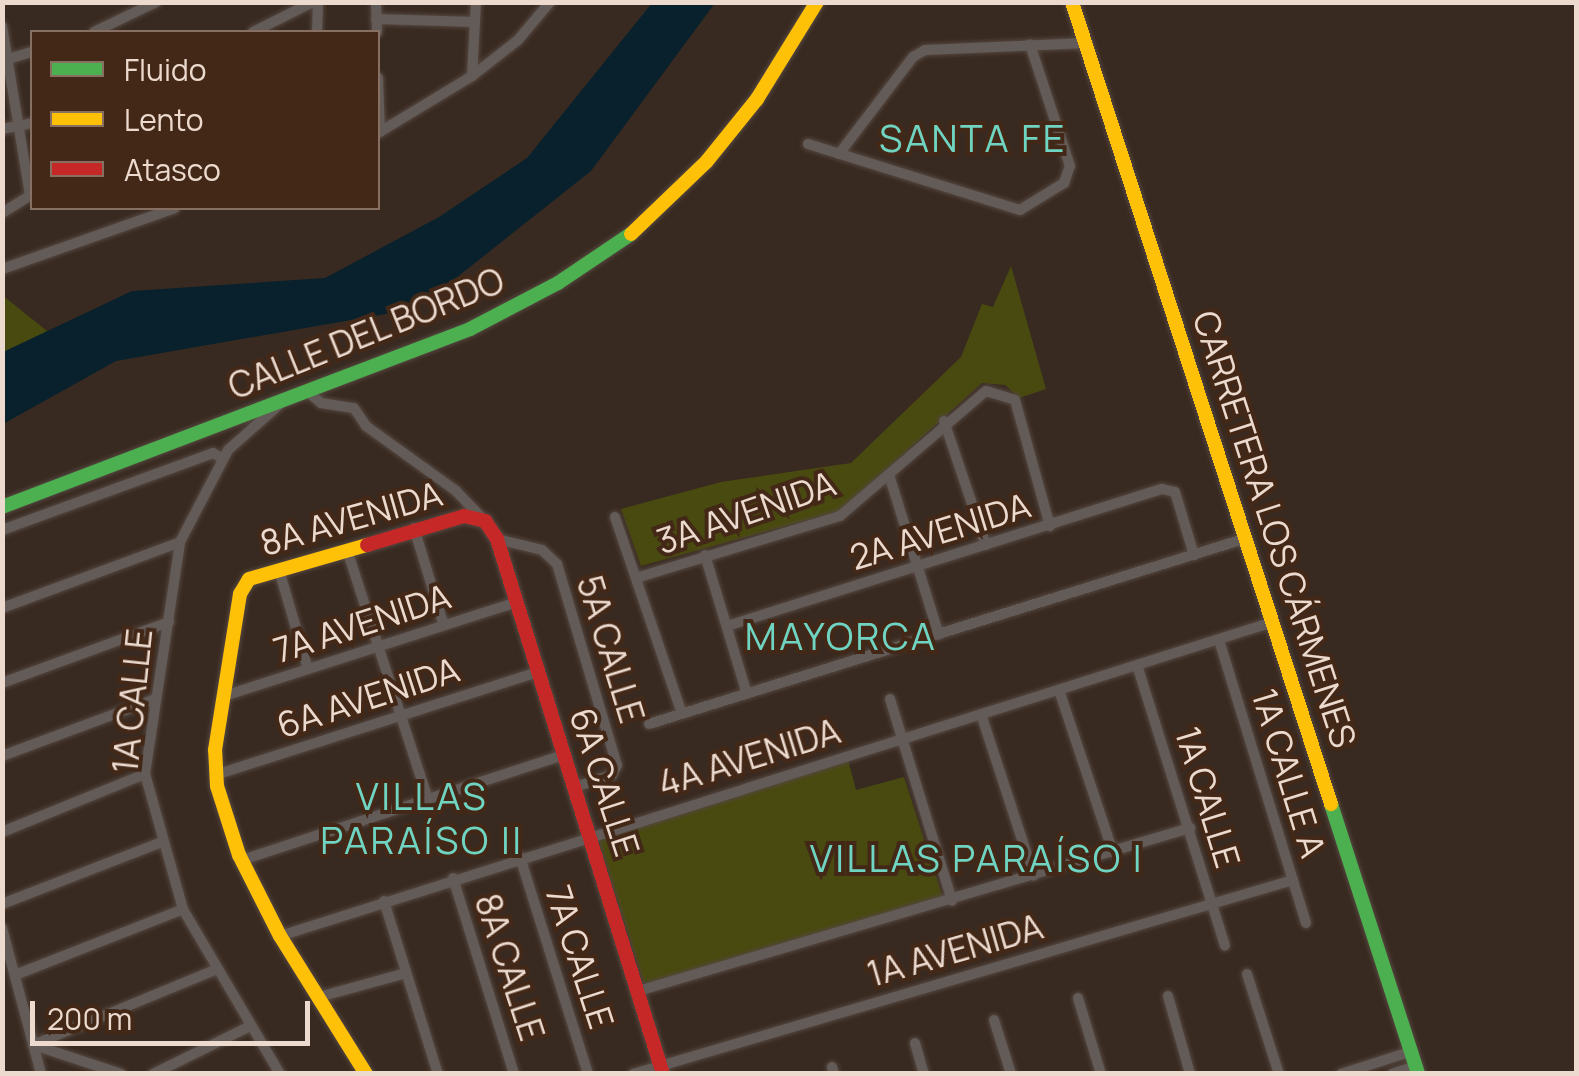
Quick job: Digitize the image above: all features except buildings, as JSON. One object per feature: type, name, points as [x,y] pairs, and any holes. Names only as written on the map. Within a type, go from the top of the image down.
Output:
[{"type":"street","points":[[98,30],[156,2]]},
{"type":"street","points":[[257,30],[316,2],[318,30]]},
{"type":"street","points":[[376,2],[376,30]]},
{"type":"street","points":[[472,76],[476,2]]},
{"type":"street","points":[[380,131],[472,76],[518,40],[550,2]]},
{"type":"street","name":"CALLE DEL BORDO","points":[[2,508],[470,330],[636,231],[707,161],[757,99],[817,2]]},
{"type":"street","name":"CARRETERA LOS CÁRMENES","points":[[1072,2],[1414,1064]]},
{"type":"street","points":[[376,19],[475,22]]},
{"type":"street","points":[[2,26],[30,189]]},
{"type":"street","points":[[808,144],[1011,210],[1070,175],[1030,44]]},
{"type":"street","points":[[840,154],[913,57],[940,45],[1088,44]]},
{"type":"street","points":[[6,60],[30,53]]},
{"type":"street","points":[[2,129],[30,124]]},
{"type":"street","points":[[2,213],[13,201],[30,195]]},
{"type":"street","points":[[2,268],[169,210]]},
{"type":"street","name":"3A AVENIDA","points":[[636,578],[840,516],[890,478],[944,421],[986,391],[1010,396],[1050,526]]},
{"type":"street","points":[[308,392],[321,403],[354,408],[366,426],[476,507],[481,519]]},
{"type":"street","name":"1A CALLE","points":[[280,1074],[214,970],[183,909],[146,774],[180,542],[222,458],[284,401]]},
{"type":"street","points":[[944,421],[986,546]]},
{"type":"street","points":[[2,530],[213,453],[222,458]]},
{"type":"street","points":[[890,478],[939,635]]},
{"type":"street","name":"2A AVENIDA","points":[[727,626],[1169,490],[1175,492],[1194,555]]},
{"type":"street","name":"5A CALLE","points":[[616,517],[682,714]]},
{"type":"street","name":"8A AVENIDA","points":[[224,696],[244,584],[414,528],[481,519]]},
{"type":"street","name":"6A CALLE","points":[[481,519],[497,539],[662,1070]]},
{"type":"street","points":[[414,528],[444,626]]},
{"type":"street","points":[[649,724],[1247,538]]},
{"type":"street","name":"5A CALLE","points":[[497,539],[542,550],[557,564],[617,764],[612,775],[575,787]]},
{"type":"street","points":[[2,608],[180,542]]},
{"type":"street","points":[[347,550],[428,799]]},
{"type":"street","points":[[705,555],[748,694]]},
{"type":"street","points":[[279,570],[308,669]]},
{"type":"street","name":"7A AVENIDA","points":[[224,696],[516,602]]},
{"type":"street","points":[[2,683],[169,622]]},
{"type":"street","name":"4A AVENIDA","points":[[280,936],[452,878],[1273,622]]},
{"type":"street","name":"1A CALLE A","points":[[1219,640],[1306,923]]},
{"type":"street","name":"1A CALLE","points":[[1138,665],[1225,946]]},
{"type":"street","name":"6A AVENIDA","points":[[214,775],[538,672]]},
{"type":"street","points":[[1059,690],[1114,852]]},
{"type":"street","points":[[224,696],[214,775],[242,860],[280,936],[366,1074]]},
{"type":"street","points":[[890,698],[952,901]]},
{"type":"street","points":[[2,756],[155,699]]},
{"type":"street","points":[[981,714],[1034,876]]},
{"type":"street","points":[[242,860],[564,755]]},
{"type":"street","points":[[2,832],[146,774]]},
{"type":"street","points":[[638,991],[1190,828]]},
{"type":"street","points":[[2,904],[162,842]]},
{"type":"street","name":"7A CALLE","points":[[520,857],[588,1074]]},
{"type":"street","name":"8A CALLE","points":[[452,878],[514,1074]]},
{"type":"street","name":"1A AVENIDA","points":[[632,1074],[662,1070],[1293,880]]},
{"type":"street","points":[[384,901],[438,1074]]},
{"type":"street","points":[[15,975],[183,909]]},
{"type":"street","points":[[2,928],[41,1074]]},
{"type":"street","points":[[33,1045],[214,970]]},
{"type":"street","points":[[319,998],[406,973]]},
{"type":"street","points":[[1247,974],[1279,1074]]},
{"type":"street","points":[[1168,996],[1190,1074]]},
{"type":"street","points":[[1078,998],[1101,1074]]},
{"type":"street","points":[[994,1020],[1011,1074]]},
{"type":"street","points":[[152,1074],[250,1026]]},
{"type":"street","points":[[915,1043],[924,1074]]},
{"type":"street","points":[[33,1045],[120,1074]]},
{"type":"street","points":[[1340,1074],[1414,1064]]},
{"type":"street","points":[[1392,1074],[1414,1064]]},
{"type":"shaded area","points":[[1011,266],[1046,389],[1019,398],[1005,385],[982,383],[840,511],[641,566],[621,509],[721,482],[851,463],[961,357],[982,304],[993,307]]},
{"type":"shaded area","points":[[2,295],[67,347],[2,383]]},
{"type":"shaded area","points":[[848,760],[856,790],[904,777],[943,898],[644,984],[598,839]]},
{"type":"water","points":[[652,3],[715,3],[591,171],[456,278],[391,313],[116,361],[3,424],[3,352],[132,291],[325,278],[439,217],[527,158]]},
{"type":"traffic: fast","points":[[2,507],[470,329],[558,283],[631,234]]},
{"type":"traffic: fast","points":[[1331,804],[1418,1074]]},
{"type":"traffic: slow","points":[[631,234],[707,161],[757,99],[817,2]]},
{"type":"traffic: slow","points":[[1072,2],[1331,804]]},
{"type":"traffic: slow","points":[[366,1074],[280,936],[239,855],[217,786],[215,750],[240,594],[249,579],[367,545]]},
{"type":"traffic: jam","points":[[367,545],[464,516],[485,521],[497,539],[663,1074]]},
{"type":"district","name":"SANTA FE","points":[[973,138]]},
{"type":"district","name":"MAYORCA","points":[[841,636]]},
{"type":"district","name":"VILLAS PARAÍSO II","points":[[422,818]]},
{"type":"district","name":"VILLAS PARAÍSO I","points":[[977,858]]}]
